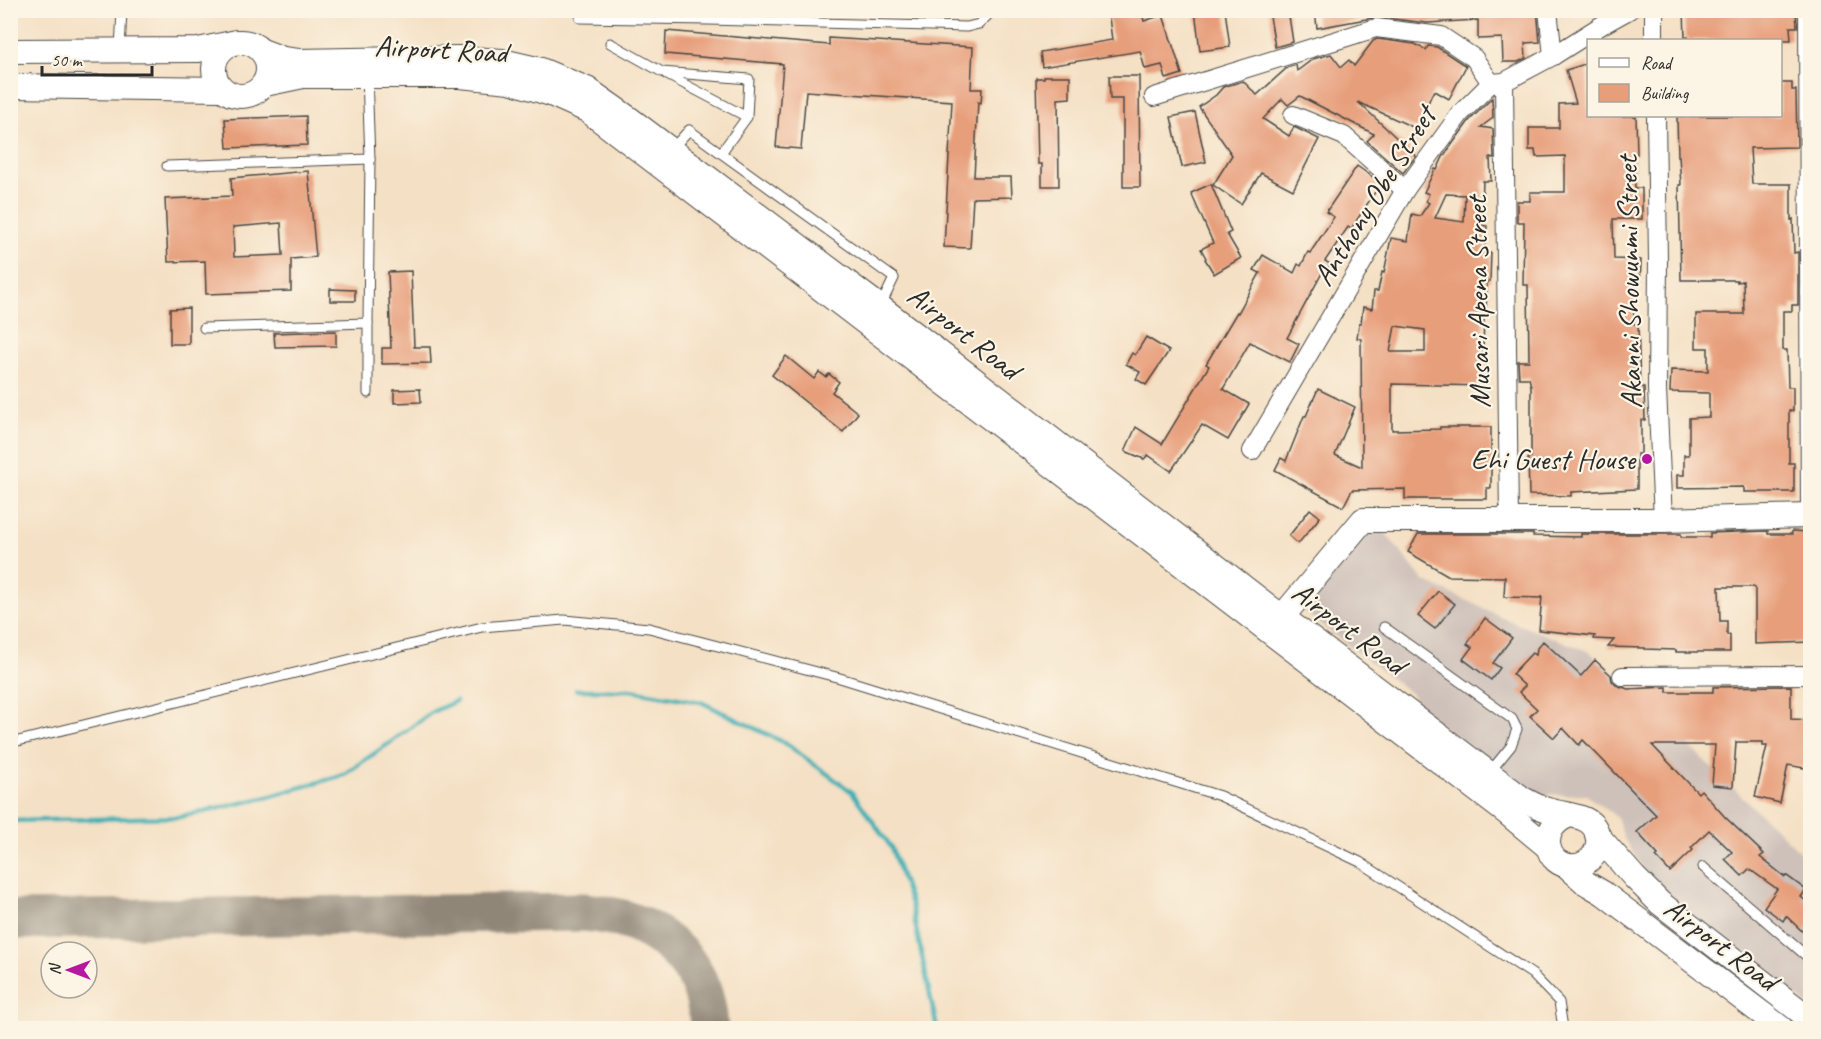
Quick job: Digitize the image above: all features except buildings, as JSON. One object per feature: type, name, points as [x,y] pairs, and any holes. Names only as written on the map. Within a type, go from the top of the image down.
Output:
[{"type":"main road","points":[[10,51],[198,51],[237,42],[246,42],[262,51],[268,64],[264,84],[258,92],[249,96],[230,95],[222,89],[216,79],[214,67],[218,56],[225,47],[237,42]]},
{"type":"main road","name":"Airport Road","points":[[262,51],[283,59],[298,61],[458,58],[502,61],[541,70],[587,89],[880,308],[1523,799],[1551,811],[1570,815]]},
{"type":"main road","name":"Airport Road","points":[[264,84],[303,76],[460,76],[510,81],[551,94],[587,110],[1508,813],[1548,847]]},
{"type":"main road","points":[[10,86],[222,89]]},
{"type":"main road","points":[[1282,617],[1363,520],[1663,520],[1810,516]]},
{"type":"main road","points":[[1570,815],[1580,816],[1594,826],[1598,844],[1591,859],[1575,866],[1567,866],[1558,862],[1548,847],[1550,830],[1555,822],[1570,815]]},
{"type":"main road","name":"Airport Road","points":[[1597,835],[1660,903],[1810,1019]]},
{"type":"main road","name":"Airport Road","points":[[1567,866],[1586,883],[1603,893],[1781,1029]]},
{"type":"street","points":[[1548,10],[1553,56]]},
{"type":"street","name":"Anthony Obe Street","points":[[1252,451],[1405,190],[1460,114],[1497,83],[1553,56],[1629,10]]},
{"type":"street","points":[[1654,10],[1654,39]]},
{"type":"street","points":[[1808,10],[1810,516]]},
{"type":"street","points":[[1154,97],[1376,28],[1441,36],[1474,58],[1497,83]]},
{"type":"street","name":"Musari Apena Street","points":[[1497,83],[1509,521]]},
{"type":"street","points":[[1293,115],[1344,136],[1405,190]]},
{"type":"street","name":"Akanni Showunmi Street","points":[[1656,117],[1657,389],[1663,520]]},
{"type":"street","points":[[1622,675],[1810,675]]},
{"type":"lane","points":[[120,50],[122,10]]},
{"type":"lane","points":[[580,18],[967,27],[979,24],[988,15],[988,10]]},
{"type":"lane","points":[[610,43],[747,117]]},
{"type":"lane","points":[[662,72],[749,79],[747,117],[722,153]]},
{"type":"lane","points":[[367,76],[370,159],[368,393]]},
{"type":"lane","points":[[671,150],[689,130],[894,278],[880,308]]},
{"type":"lane","points":[[167,166],[370,159]]},
{"type":"lane","points":[[204,328],[368,323]]},
{"type":"lane","points":[[10,743],[482,627],[564,620],[649,628],[840,678],[1220,796],[1360,862],[1532,974],[1559,1002],[1563,1029]]},
{"type":"lane","points":[[1384,627],[1512,719],[1517,729],[1511,746],[1489,773]]},
{"type":"lane","points":[[1703,867],[1810,959]]},
{"type":"shaded area","points":[[1366,509],[1424,581],[1517,624],[1590,652],[1810,861],[1810,1007],[1655,887],[1624,839],[1617,817],[1586,795],[1533,794],[1418,707],[1412,694],[1297,606]]},
{"type":"waterway","points":[[576,690],[631,690],[701,702],[785,743],[852,792],[891,847],[911,904],[937,1028]]},
{"type":"waterway","points":[[10,821],[179,817],[268,797],[343,775],[432,712],[456,701]]},
{"type":"taxiway","points":[[10,920],[583,912],[608,915],[652,932],[686,961],[698,980],[706,1003],[709,1028]]},
{"type":"place","name":"Ehi Guest House","points":[[1647,459]]}]
